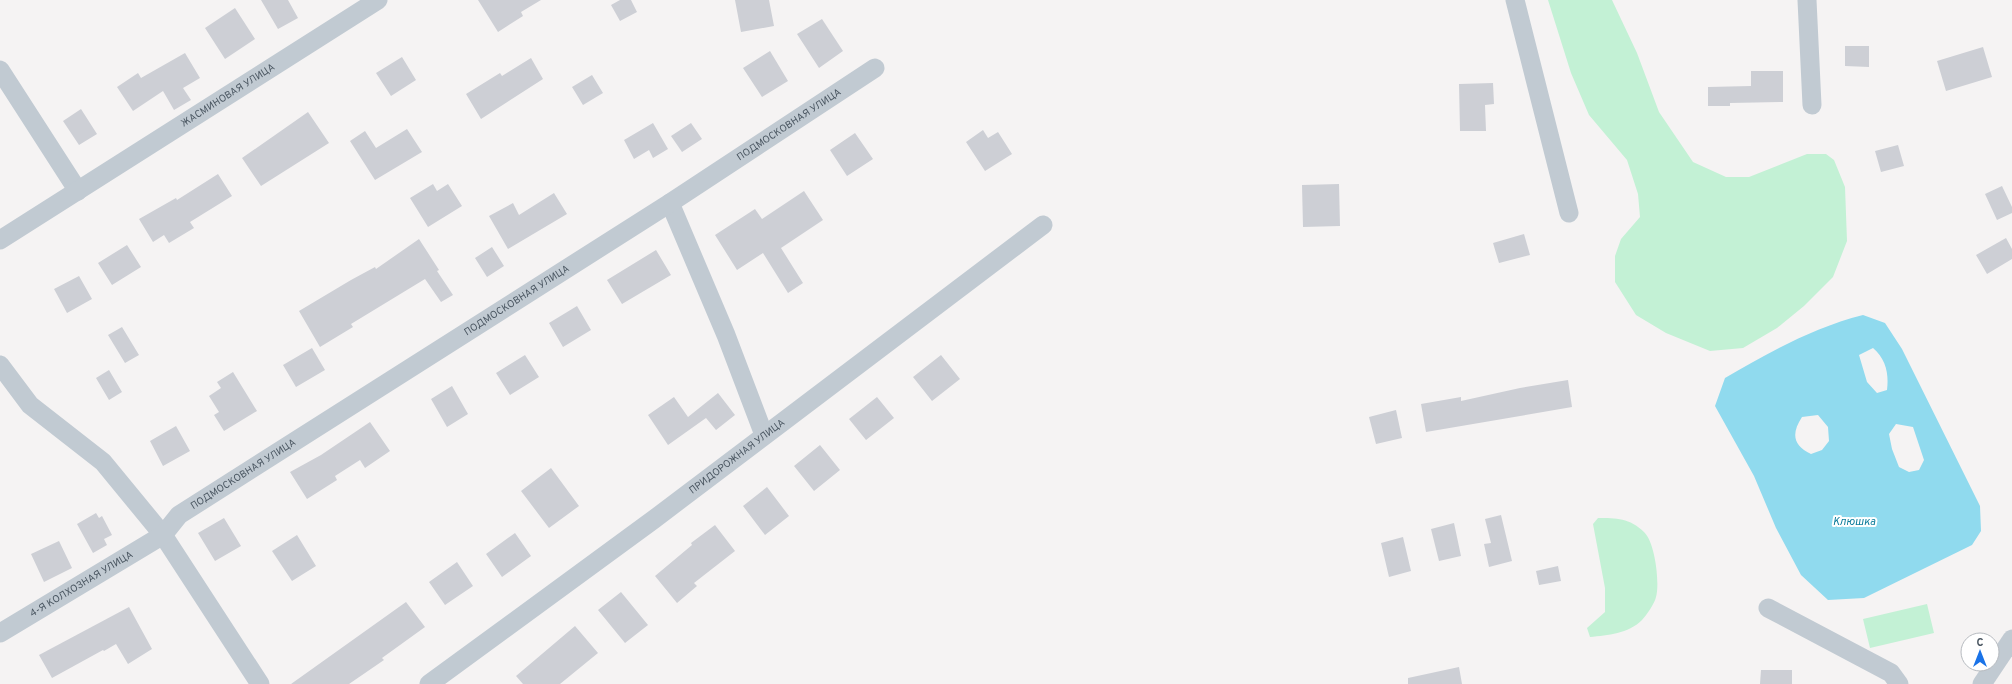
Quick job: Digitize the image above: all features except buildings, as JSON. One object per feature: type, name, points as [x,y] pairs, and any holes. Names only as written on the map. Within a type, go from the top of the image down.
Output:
[{"type":"street","name":"ЖАСМИНОВАЯ УЛИЦА","points":[[0,240],[378,0]]},
{"type":"street","points":[[1515,0],[1569,213]]},
{"type":"street","points":[[1807,0],[1812,105]]},
{"type":"street","name":"ПОДМОСКОВНАЯ УЛИЦА","points":[[163,535],[179,515],[670,203],[875,68]]},
{"type":"street","points":[[0,70],[78,191]]},
{"type":"street","points":[[670,203],[726,335],[764,435]]},
{"type":"street","name":"ПРИДОРОЖНАЯ УЛИЦА","points":[[429,684],[653,520],[1043,226]]},
{"type":"street","points":[[0,365],[30,405],[103,462],[163,535],[260,684]]},
{"type":"street","name":"4-Я КОЛХОЗНАЯ УЛИЦА","points":[[0,632],[163,535]]},
{"type":"street","points":[[1768,608],[1890,673],[1899,684]]},
{"type":"street","points":[[1982,684],[2012,640]]},
{"type":"green space","points":[[1548,0],[1612,0],[1637,53],[1659,112],[1693,162],[1726,177],[1749,177],[1807,154],[1826,154],[1834,160],[1845,187],[1847,241],[1833,277],[1804,306],[1777,328],[1743,348],[1710,351],[1666,333],[1636,315],[1615,282],[1615,256],[1621,239],[1640,217],[1638,194],[1627,160],[1589,115],[1571,73]]},
{"type":"green space","points":[[1598,518],[1628,521],[1639,527],[1644,532],[1648,537],[1654,553],[1657,573],[1657,591],[1655,600],[1648,613],[1636,625],[1618,633],[1590,637],[1587,628],[1605,612],[1605,588],[1593,524]]},
{"type":"green space","points":[[1927,604],[1934,633],[1870,648],[1863,619]]},
{"type":"water","name":"Клюшка","points":[[1863,315],[1885,323],[1902,349],[1980,506],[1981,531],[1972,545],[1864,598],[1828,600],[1801,575],[1776,528],[1754,476],[1715,406],[1725,378],[1792,342],[1844,320]],"holes":[[[1873,348],[1884,362],[1887,373],[1887,390],[1877,393],[1867,382],[1859,355]],[[1818,415],[1828,427],[1829,441],[1822,450],[1811,454],[1805,451],[1797,443],[1795,434],[1798,423],[1802,417]],[[1896,424],[1913,427],[1924,460],[1919,470],[1909,472],[1899,467],[1892,449],[1889,434]]]}]
